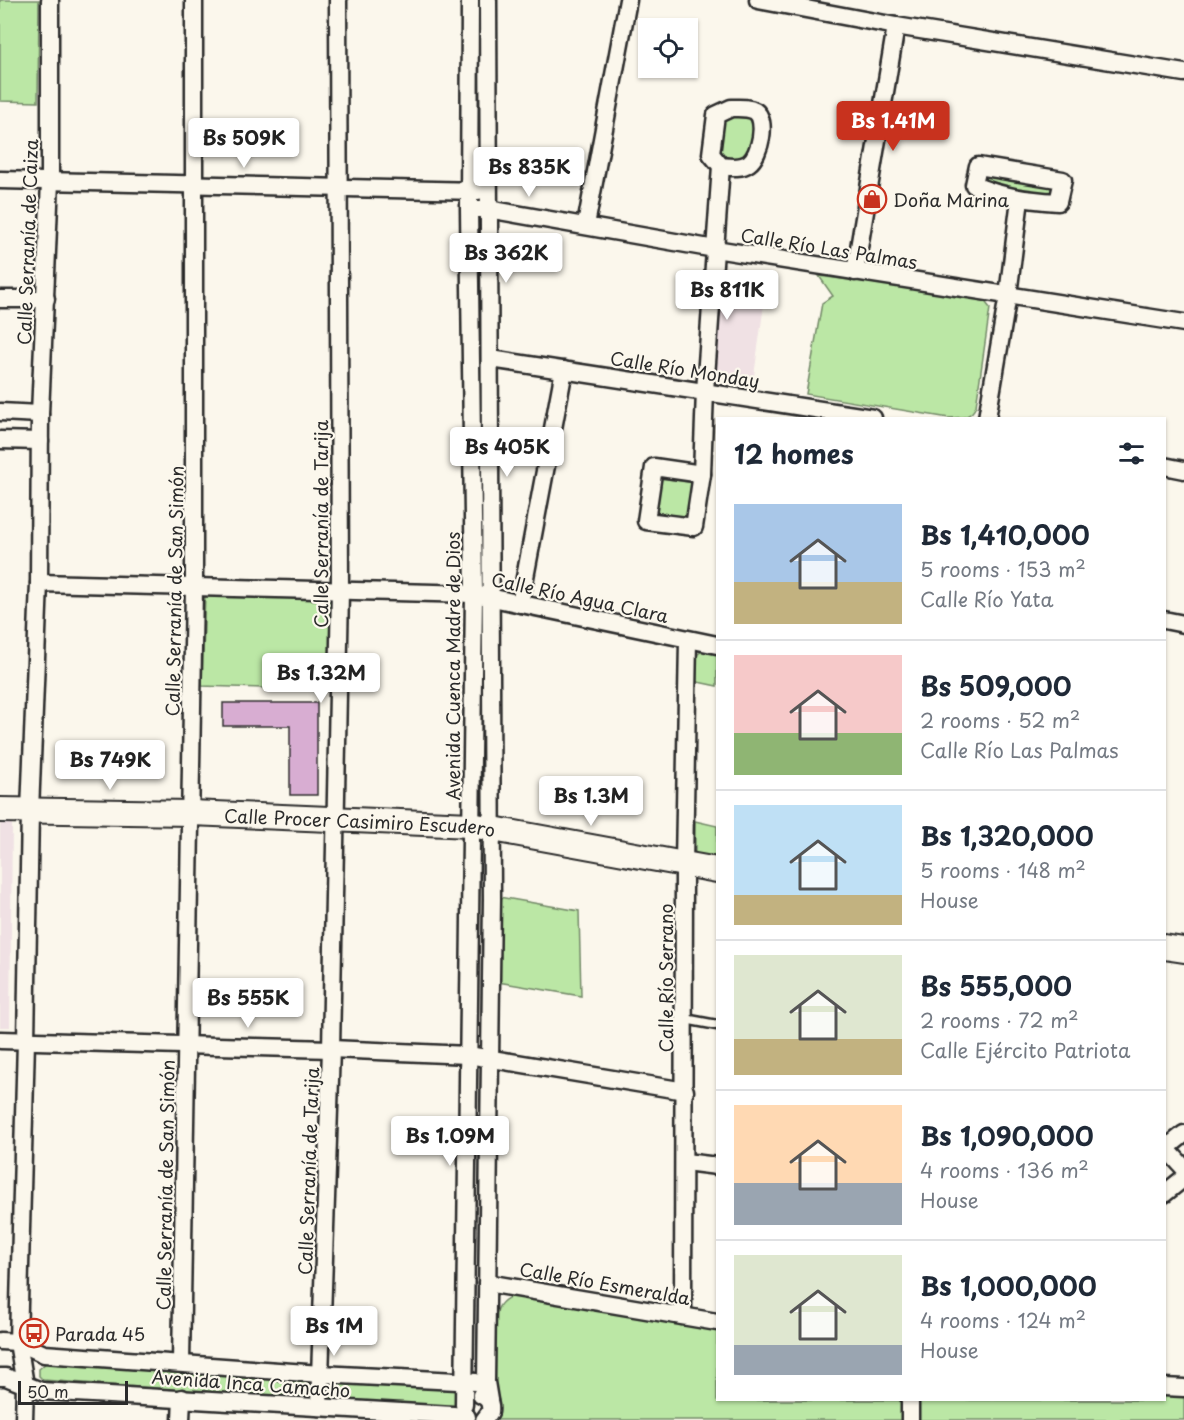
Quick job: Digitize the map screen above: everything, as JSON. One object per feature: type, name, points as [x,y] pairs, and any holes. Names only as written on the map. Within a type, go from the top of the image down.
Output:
[{"type":"main road","name":"Calle Procer Casimiro Escudero","points":[[0,810],[337,818],[481,828],[716,870]]},
{"type":"main road","points":[[1166,947],[1184,950]]},
{"type":"street","name":"Calle Serranía de Caiza","points":[[24,1420],[25,1385],[18,1342],[30,811],[39,583],[40,414],[50,181],[50,0]]},
{"type":"street","name":"Calle Serranía de San Simón","points":[[181,1362],[194,587],[194,0]]},
{"type":"street","name":"Calle Serranía de Tarija","points":[[323,1412],[321,1374],[337,818],[340,591],[338,0]]},
{"type":"street","name":"Avenida Cuenca Madre de Dios","points":[[470,0],[469,209],[482,595]]},
{"type":"street","name":"Avenida Cuenca Madre de Dios","points":[[488,0],[491,359],[482,595],[481,828],[489,1058],[486,1382],[489,1400]]},
{"type":"street","points":[[586,225],[628,0]]},
{"type":"street","points":[[758,0],[896,26],[1184,73]]},
{"type":"street","points":[[855,272],[896,26]]},
{"type":"street","points":[[702,474],[705,391],[721,166]]},
{"type":"street","points":[[978,166],[1064,180],[1058,201],[1020,199],[994,194],[974,185],[978,166]]},
{"type":"street","points":[[0,180],[488,191]]},
{"type":"street","points":[[987,417],[1008,295],[1020,199]]},
{"type":"street","name":"Calle Río Las Palmas","points":[[469,209],[488,208],[715,249],[1184,323]]},
{"type":"street","points":[[0,298],[45,299]]},
{"type":"street","name":"Calle Río Monday","points":[[491,359],[705,391],[821,414],[860,417]]},
{"type":"street","points":[[520,604],[564,370]]},
{"type":"street","points":[[0,412],[40,414]]},
{"type":"street","points":[[0,440],[40,441]]},
{"type":"street","points":[[1166,466],[1184,470]]},
{"type":"street","name":"Calle Río Agua Clara","points":[[39,583],[482,595],[716,645]]},
{"type":"street","points":[[1166,620],[1184,624]]},
{"type":"street","name":"Calle Río Serrano","points":[[683,1316],[684,864],[688,640]]},
{"type":"street","name":"Avenida Cuenca Madre de Dios","points":[[467,1414],[465,1381],[468,1055],[481,828]]},
{"type":"street","points":[[0,1040],[468,1055],[685,1091]]},
{"type":"street","points":[[1166,1147],[1184,1134]]},
{"type":"street","points":[[1166,1149],[1184,1168]]},
{"type":"street","points":[[685,1162],[716,1166]]},
{"type":"street","points":[[1166,1192],[1184,1178]]},
{"type":"street","name":"Calle Río Esmeralda","points":[[487,1283],[716,1322]]},
{"type":"street","name":"Avenida Inca Camacho","points":[[0,1341],[18,1342],[44,1354],[181,1362],[321,1374],[486,1382]]},
{"type":"street","name":"Avenida Inca Camacho","points":[[0,1377],[6,1377],[41,1391],[182,1398],[323,1412],[467,1414],[469,1397],[477,1394],[489,1400]]},
{"type":"street","points":[[1166,1387],[1184,1388]]},
{"type":"street","points":[[181,1420],[182,1398]]},
{"type":"street","points":[[484,1420],[490,1412],[489,1400]]},
{"type":"street","points":[[909,1420],[910,1401]]},
{"type":"lane","points":[[685,1018],[716,1025]]},
{"type":"shaded area","points":[[726,270],[768,276],[753,383],[722,379],[709,368],[717,275]]},
{"type":"shaded area","points":[[0,824],[12,824],[10,1027],[0,1027]]},
{"type":"green space","points":[[0,0],[39,0],[38,102],[0,101]]},
{"type":"green space","points":[[731,113],[751,115],[757,127],[746,159],[724,161],[716,144],[720,118]]},
{"type":"green space","points":[[983,172],[1057,184],[1054,196],[1020,194],[980,182]]},
{"type":"green space","points":[[819,276],[983,299],[990,308],[976,406],[972,413],[962,417],[943,417],[806,394],[822,303],[833,296]]},
{"type":"green space","points":[[660,478],[694,483],[689,517],[654,513]]},
{"type":"green space","points":[[205,594],[331,597],[330,690],[202,686]]},
{"type":"green space","points":[[704,650],[716,652],[716,686],[693,681],[695,656]]},
{"type":"green space","points":[[695,821],[716,826],[716,860],[695,855]]},
{"type":"green space","points":[[499,897],[579,911],[581,996],[498,982]]},
{"type":"green space","points":[[512,1296],[716,1331],[716,1401],[903,1401],[902,1420],[497,1420],[495,1318],[500,1304]]},
{"type":"green space","points":[[46,1363],[305,1380],[310,1390],[304,1399],[43,1380],[39,1376],[39,1369]]},
{"type":"green space","points":[[339,1382],[455,1390],[458,1392],[458,1405],[454,1408],[334,1400],[331,1398],[331,1389]]},
{"type":"green space","points":[[1166,1395],[1184,1396],[1184,1420],[918,1420],[918,1401],[1166,1401]]},
{"type":"building","points":[[223,703],[317,703],[317,795],[290,795],[290,726],[223,726]]},
{"type":"place","name":"Doña Marina","points":[[872,199]]},
{"type":"place","name":"Parada 45","points":[[34,1333]]}]
